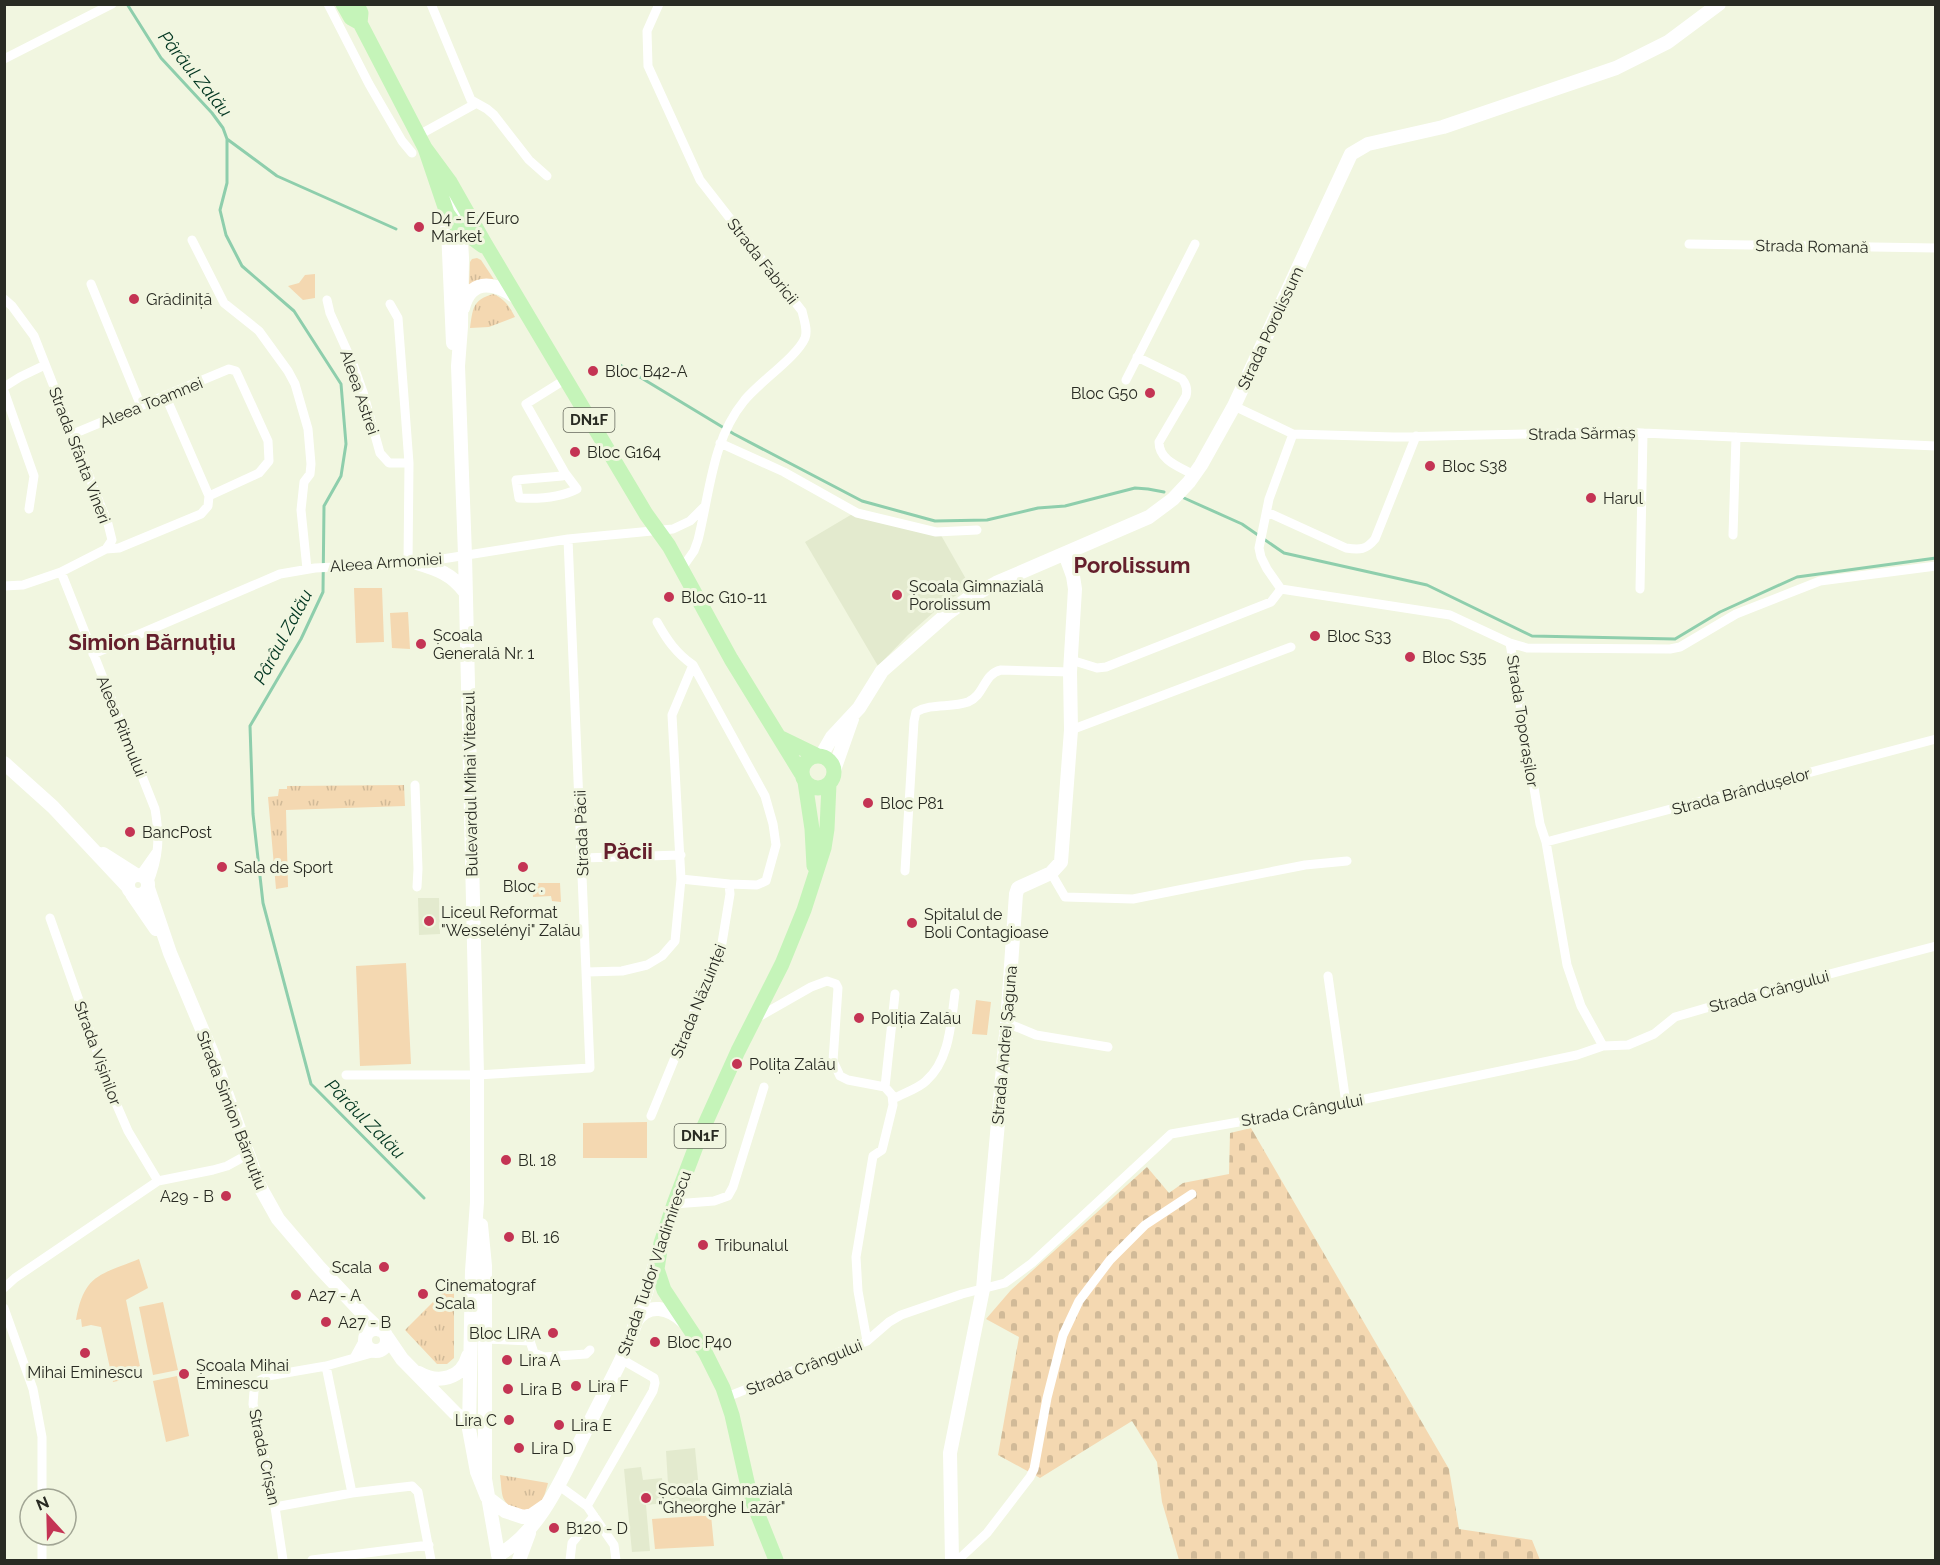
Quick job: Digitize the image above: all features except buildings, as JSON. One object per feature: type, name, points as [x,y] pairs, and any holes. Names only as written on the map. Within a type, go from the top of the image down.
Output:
[{"type":"main road","name":"Bulevardul Mihai Viteazul","points":[[343,4],[351,18],[360,23]]},
{"type":"main road","name":"Bulevardul Mihai Viteazul","points":[[357,4],[361,13],[360,23],[419,146],[433,167],[444,207],[452,326],[458,366]]},
{"type":"main road","name":"Strada Porolissum","points":[[831,777],[853,717],[882,671],[948,613],[996,583],[1149,517],[1173,499],[1194,475],[1234,406],[1351,154],[1368,144],[1443,127],[1616,68],[1668,42],[1719,4]]},
{"type":"main road","name":"Bulevardul Mihai Viteazul","points":[[419,146],[450,182],[457,201],[463,234],[462,312],[458,366],[465,555],[477,1075],[477,1202],[473,1248],[469,1421],[477,1472],[487,1497]]},
{"type":"main road","name":"Strada Tudor Vladimirescu","points":[[450,182],[566,379],[682,568],[731,659],[781,738],[803,778],[813,840],[812,886]]},
{"type":"main road","name":"Strada Tudor Vladimirescu","points":[[444,207],[453,224],[463,234],[479,243],[494,258]]},
{"type":"main road","points":[[448,246],[452,238],[463,234]]},
{"type":"main road","points":[[462,312],[471,292],[486,285],[503,289],[519,300]]},
{"type":"main road","points":[[1051,873],[1061,862],[1071,730],[1071,666],[1075,589],[1065,554]]},
{"type":"main road","points":[[412,563],[448,574],[465,592]]},
{"type":"main road","name":"Strada Porolissum","points":[[819,755],[832,737],[853,717]]},
{"type":"main road","points":[[781,738],[819,755],[830,761],[831,777],[819,788],[809,786],[803,778],[804,763],[811,757],[819,755]]},
{"type":"main road","name":"Strada Simion Bărnuțiu","points":[[4,763],[46,800],[91,846],[130,891],[169,949]]},
{"type":"main road","name":"Strada Tudor Vladimirescu","points":[[498,1558],[532,1526],[558,1485],[621,1359],[645,1297],[674,1204],[710,1112],[790,944],[812,886],[822,857],[827,829],[831,777]]},
{"type":"main road","name":"Strada Simion Bărnuțiu","points":[[91,846],[143,881],[212,1053],[247,1155],[259,1185],[278,1219],[363,1314],[377,1340],[402,1359],[455,1413],[469,1421]]},
{"type":"main road","name":"Strada Andrei Șaguna","points":[[952,1560],[950,1453],[983,1288],[1016,894],[1018,888],[1051,873]]},
{"type":"main road","points":[[130,891],[143,895],[143,881]]},
{"type":"main road","name":"Bulevardul Mihai Viteazul","points":[[477,1202],[484,1250],[484,1479],[498,1558]]},
{"type":"main road","name":"DN1F","points":[[658,1256],[659,1280],[712,1366],[727,1397],[750,1495],[776,1560]]},
{"type":"main road","points":[[645,1297],[649,1291],[656,1288],[663,1291],[671,1301]]},
{"type":"main road","points":[[636,1320],[648,1310],[660,1308],[676,1315],[690,1329]]},
{"type":"main road","points":[[414,1371],[434,1379],[457,1375],[466,1362],[470,1348]]},
{"type":"main road","points":[[469,1421],[485,1421]]},
{"type":"main road","points":[[487,1497],[505,1511],[523,1517],[532,1515],[545,1506]]},
{"type":"main road","points":[[519,1560],[532,1526]]},
{"type":"street","points":[[4,59],[112,4]]},
{"type":"street","points":[[328,4],[345,42],[402,141],[419,146],[475,104]]},
{"type":"street","points":[[431,4],[471,100],[487,109],[529,160],[547,176]]},
{"type":"street","name":"Strada Fabricii","points":[[659,4],[647,31],[648,66],[700,180],[802,311],[807,328],[805,338],[796,351],[745,399],[730,420],[721,439],[694,551],[682,568]]},
{"type":"street","points":[[192,240],[224,303],[259,331],[295,384],[308,429],[311,464],[310,474],[304,482],[301,510],[311,569]]},
{"type":"street","points":[[1126,380],[1195,244]]},
{"type":"street","name":"Strada Romană","points":[[1689,244],[1935,248]]},
{"type":"street","points":[[91,284],[141,405]]},
{"type":"street","name":"Strada Sfânta Vineri","points":[[4,299],[12,306],[34,336],[108,524],[112,540],[106,549],[60,572],[23,585],[4,586]]},
{"type":"street","name":"Aleea Astrei","points":[[327,300],[330,313],[359,383],[380,453],[388,463],[409,463]]},
{"type":"street","name":"Aleea Astrei","points":[[390,304],[398,318],[409,463],[412,563]]},
{"type":"street","points":[[1137,357],[1185,382],[1186,396],[1159,442],[1159,447],[1166,459],[1194,475]]},
{"type":"street","points":[[29,509],[34,476],[4,389],[20,377],[45,365]]},
{"type":"street","name":"Aleea Toamnei","points":[[73,434],[230,369],[236,371],[268,441],[269,461],[259,472],[209,496]]},
{"type":"street","points":[[565,473],[562,476],[516,480],[519,498],[531,499],[567,494],[577,489],[565,473],[526,404],[566,379]]},
{"type":"street","points":[[106,549],[119,548],[201,514],[208,506],[209,496],[165,395]]},
{"type":"street","name":"Strada Sărmaș","points":[[1234,406],[1293,434],[1416,436],[1643,433],[1935,446]]},
{"type":"street","points":[[1640,589],[1643,433]]},
{"type":"street","points":[[905,871],[916,712],[922,708],[967,702],[978,696],[989,675],[994,671],[1071,666],[1097,669],[1106,667],[1271,602],[1281,589],[1267,569],[1259,548],[1269,499],[1293,434]]},
{"type":"street","points":[[1267,512],[1346,548],[1360,550],[1369,546],[1375,539],[1416,436]]},
{"type":"street","points":[[1733,535],[1736,437]]},
{"type":"street","points":[[721,439],[857,513],[936,532],[977,530]]},
{"type":"street","points":[[658,531],[682,526],[699,515],[706,505]]},
{"type":"street","name":"Aleea Armoniei","points":[[93,654],[280,574],[333,567],[412,563],[568,539],[658,531]]},
{"type":"street","name":"Strada Păcii","points":[[346,1075],[477,1075],[590,1068],[568,539]]},
{"type":"street","points":[[1510,643],[1527,648],[1670,649],[1680,647],[1736,614],[1820,581],[1935,566]]},
{"type":"street","name":"Aleea Ritmului","points":[[60,572],[152,800],[157,820],[159,849],[156,864],[143,881]]},
{"type":"street","name":"Strada Toporașilor","points":[[1281,589],[1450,615],[1510,643],[1540,824],[1546,842],[1567,965],[1581,1006],[1603,1046]]},
{"type":"street","points":[[657,622],[669,644],[693,665],[765,796],[776,845],[766,880],[757,885],[681,879]]},
{"type":"street","points":[[1071,730],[1291,646]]},
{"type":"street","points":[[587,972],[622,971],[647,965],[662,956],[675,941],[681,855],[672,715],[693,665]]},
{"type":"street","name":"Strada Brândușelor","points":[[1546,842],[1935,739]]},
{"type":"street","points":[[416,785],[417,886]]},
{"type":"street","points":[[582,858],[681,855]]},
{"type":"street","points":[[1051,873],[1065,897],[1132,899],[1305,865],[1347,861]]},
{"type":"street","name":"Strada Năzuinței","points":[[651,1116],[722,943],[730,894],[729,884]]},
{"type":"street","name":"Strada Vișinilor","points":[[50,918],[112,1094],[128,1131],[158,1181]]},
{"type":"street","name":"Strada Crângului","points":[[727,1397],[788,1375],[867,1341],[889,1322],[902,1315],[1005,1283],[1032,1263],[1171,1134],[1346,1103],[1577,1055],[1603,1046],[1628,1045],[1654,1034],[1675,1017],[1935,946]]},
{"type":"street","points":[[1328,976],[1346,1103]]},
{"type":"street","points":[[753,1020],[811,987],[827,981],[836,984],[838,988],[833,1061],[840,1076],[848,1080],[885,1087],[892,1095],[893,1105],[882,1150],[873,1156],[856,1257],[858,1291],[867,1341]]},
{"type":"street","points":[[892,1099],[924,1083],[937,1069],[950,1034],[955,993]]},
{"type":"street","points":[[885,1087],[895,994]]},
{"type":"street","points":[[1007,1023],[1036,1035],[1108,1047]]},
{"type":"street","points":[[674,1204],[714,1201],[728,1196],[733,1187],[764,1087]]},
{"type":"street","points":[[4,1288],[15,1278],[158,1181],[227,1166],[247,1155]]},
{"type":"street","points":[[958,1560],[987,1533],[1030,1477],[1063,1335],[1079,1301],[1110,1260],[1145,1225],[1192,1194]]},
{"type":"street","points":[[4,1308],[33,1389],[42,1437],[42,1487]]},
{"type":"street","points":[[354,1358],[377,1340]]},
{"type":"street","name":"Strada Crișan","points":[[283,1560],[275,1507],[253,1404],[256,1382],[268,1376],[326,1366],[354,1358],[377,1340]]},
{"type":"street","points":[[485,1340],[530,1341],[534,1353],[544,1357],[586,1354],[590,1350]]},
{"type":"street","points":[[587,1506],[653,1391],[655,1383],[654,1378],[648,1373],[621,1359]]},
{"type":"street","points":[[326,1366],[352,1493]]},
{"type":"street","points":[[558,1485],[587,1506],[614,1545],[616,1560]]},
{"type":"street","points":[[275,1507],[352,1493],[412,1486],[418,1492],[431,1560]]},
{"type":"street","points":[[570,1560],[573,1543],[594,1516]]},
{"type":"street","points":[[312,1560],[429,1545]]},
{"type":"shaded area","name":"Școala Gimnazială Porolissum","points":[[854,513],[938,530],[970,586],[943,604],[878,666],[805,542]]},
{"type":"shaded area","name":"Liceul Reformat \"Wesselényi\" Zalău","points":[[418,898],[439,898],[440,934],[419,935]]},
{"type":"shaded area","name":"Școala Gimnazială \"Gheorghe Lazăr\"","points":[[695,1448],[701,1510],[676,1512],[676,1503],[671,1503],[670,1493],[665,1494],[665,1503],[646,1505],[650,1551],[632,1552],[624,1469],[641,1467],[643,1480],[662,1478],[663,1485],[668,1484],[666,1451]]},
{"type":"green space","points":[[477,258],[481,260],[495,281],[469,289],[470,262]]},
{"type":"green space","points":[[315,274],[315,298],[303,300],[288,286],[299,283],[305,275]]},
{"type":"green space","points":[[493,294],[506,303],[515,317],[489,327],[470,328],[477,302]]},
{"type":"green space","points":[[354,588],[382,588],[384,642],[356,643]]},
{"type":"green space","points":[[408,612],[410,649],[392,648],[390,613]]},
{"type":"green space","points":[[404,785],[405,806],[286,810],[288,887],[276,889],[268,797],[278,796],[279,789],[287,789],[287,786]]},
{"type":"green space","points":[[532,883],[560,883],[561,902],[552,901],[551,896],[533,897]]},
{"type":"green space","points":[[406,963],[411,1064],[360,1066],[356,966]]},
{"type":"green space","points":[[976,1000],[991,1002],[987,1035],[972,1034]]},
{"type":"green space","points":[[647,1122],[647,1158],[583,1158],[583,1123]]},
{"type":"green space","points":[[1251,1128],[1449,1469],[1459,1529],[1532,1540],[1540,1560],[1179,1560],[1162,1502],[1157,1462],[1132,1421],[1040,1478],[998,1455],[1019,1337],[986,1319],[1011,1290],[1147,1167],[1169,1193],[1183,1183],[1229,1174],[1230,1133]]},
{"type":"green space","points":[[139,1259],[148,1288],[126,1300],[142,1376],[113,1382],[101,1327],[91,1325],[82,1327],[81,1319],[76,1320],[79,1305],[89,1285],[96,1278]]},
{"type":"green space","points":[[454,1281],[454,1358],[447,1364],[437,1364],[405,1330]]},
{"type":"green space","points":[[163,1302],[178,1370],[153,1375],[139,1307]]},
{"type":"green space","points":[[177,1376],[189,1436],[166,1442],[153,1381]]},
{"type":"green space","points":[[500,1475],[548,1483],[540,1504],[520,1513],[508,1505],[503,1498]]},
{"type":"green space","points":[[711,1515],[714,1546],[655,1549],[652,1519]]},
{"type":"waterway","name":"Pârâul Zalău","points":[[127,4],[161,58],[223,128],[227,139],[227,183],[220,210],[226,235],[242,266],[294,311],[341,384],[346,444],[341,476],[324,506],[323,592],[301,639],[250,726],[253,814],[263,903],[311,1084],[424,1198]]},
{"type":"waterway","points":[[227,139],[277,176],[396,229]]},
{"type":"waterway","points":[[620,365],[734,434],[862,501],[935,521],[987,520],[1038,508],[1065,506],[1135,488],[1164,492]]},
{"type":"waterway","points":[[1184,498],[1242,524],[1284,553],[1427,585],[1532,636],[1675,639],[1720,612],[1797,577],[1936,558]]},
{"type":"place","name":"D4 - E/Euro Market","points":[[419,227]]},
{"type":"place","name":"Grădiniță","points":[[134,299]]},
{"type":"place","name":"Bloc B42-A","points":[[593,371]]},
{"type":"place","name":"Bloc G50","points":[[1150,393]]},
{"type":"place","name":"Bloc G164","points":[[575,452]]},
{"type":"place","name":"Bloc S38","points":[[1430,466]]},
{"type":"place","name":"Harul","points":[[1591,498]]},
{"type":"place","name":"Școala Gimnazială Porolissum","points":[[897,595]]},
{"type":"place","name":"Bloc G10-11","points":[[669,597]]},
{"type":"place","name":"Bloc S33","points":[[1315,636]]},
{"type":"place","name":"Școala Generală Nr. 1","points":[[421,644]]},
{"type":"place","name":"Bloc S35","points":[[1410,657]]},
{"type":"place","name":"Bloc P81","points":[[868,803]]},
{"type":"place","name":"BancPost","points":[[130,832]]},
{"type":"place","name":"Sala de Sport","points":[[222,867]]},
{"type":"place","name":"Bloc .","points":[[523,867]]},
{"type":"place","name":"Liceul Reformat \"Wesselényi\" Zalău","points":[[429,921]]},
{"type":"place","name":"Spitalul de Boli Contagioase","points":[[912,923]]},
{"type":"place","name":"Poliția Zalău","points":[[859,1018]]},
{"type":"place","name":"Polița Zalău","points":[[737,1064]]},
{"type":"place","name":"Bl. 18","points":[[506,1160]]},
{"type":"place","name":"A29 - B","points":[[226,1196]]},
{"type":"place","name":"Bl. 16","points":[[509,1237]]},
{"type":"place","name":"Tribunalul","points":[[703,1245]]},
{"type":"place","name":"Scala","points":[[384,1267]]},
{"type":"place","name":"Cinematograf Scala","points":[[423,1294]]},
{"type":"place","name":"A27 - A","points":[[296,1295]]},
{"type":"place","name":"A27 - B","points":[[326,1322]]},
{"type":"place","name":"Bloc LIRA","points":[[553,1333]]},
{"type":"place","name":"Bloc P40","points":[[655,1342]]},
{"type":"place","name":"Mihai Eminescu","points":[[85,1353]]},
{"type":"place","name":"Lira A","points":[[507,1360]]},
{"type":"place","name":"Școala Mihai Eminescu","points":[[184,1374]]},
{"type":"place","name":"Lira F","points":[[576,1386]]},
{"type":"place","name":"Lira B","points":[[508,1389]]},
{"type":"place","name":"Lira C","points":[[509,1420]]},
{"type":"place","name":"Lira E","points":[[559,1425]]},
{"type":"place","name":"Lira D","points":[[519,1448]]},
{"type":"place","name":"Școala Gimnazială \"Gheorghe Lazăr\"","points":[[646,1498]]},
{"type":"place","name":"B120 - D","points":[[554,1528]]},
{"type":"district","name":"Porolissum","points":[[1132,565]]},
{"type":"district","name":"Simion Bărnuțiu","points":[[152,642]]},
{"type":"district","name":"Păcii","points":[[628,851]]}]
